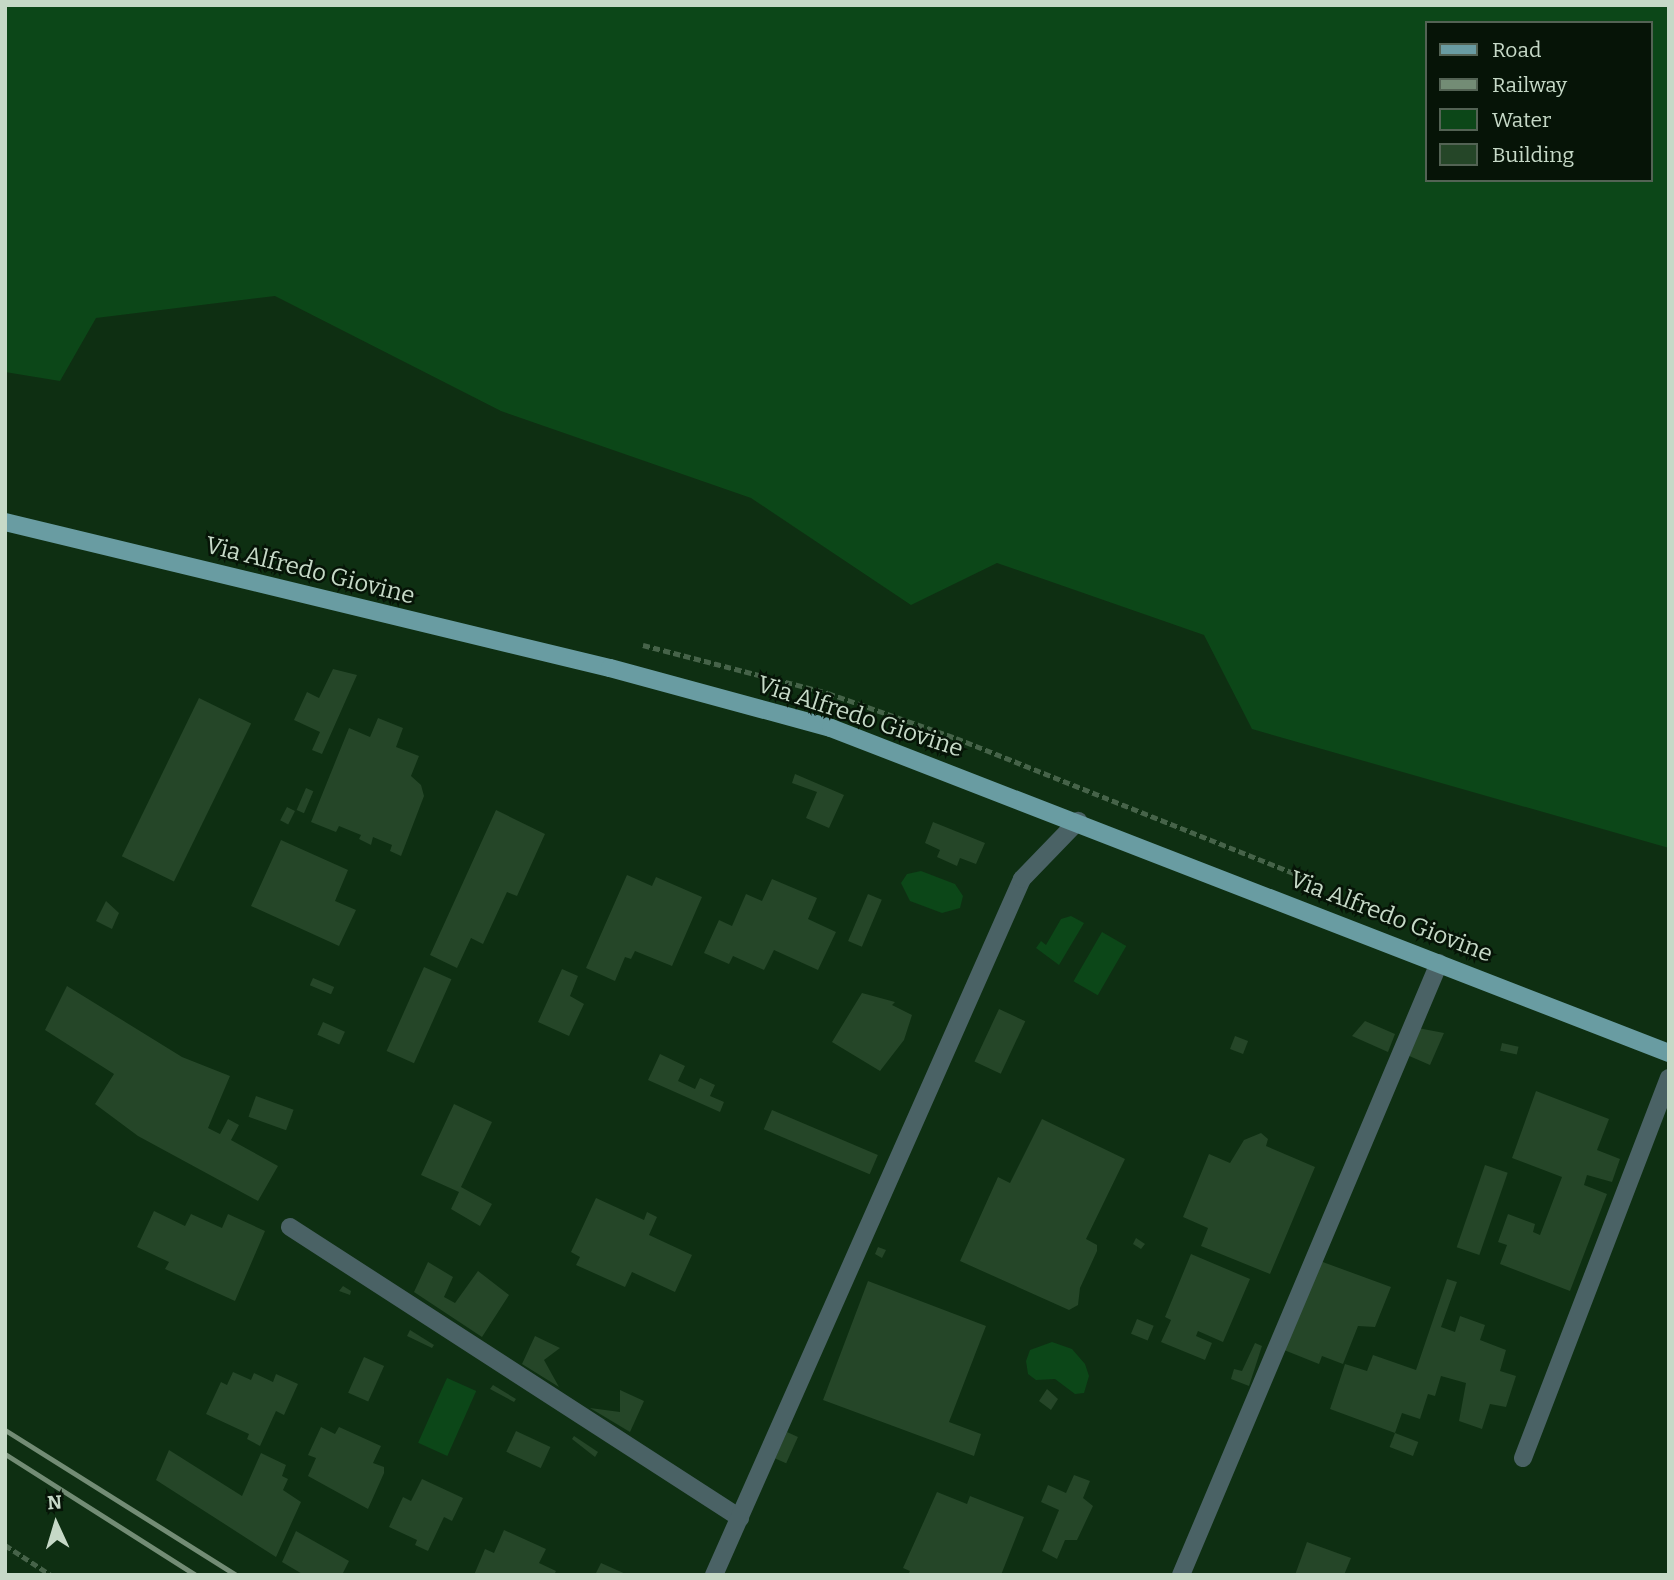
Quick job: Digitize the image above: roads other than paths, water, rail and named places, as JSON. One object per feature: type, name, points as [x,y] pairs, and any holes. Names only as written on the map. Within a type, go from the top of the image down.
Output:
[{"type":"main road","name":"Via Alfredo Giovine","points":[[5,522],[610,668],[792,717],[1078,821],[1669,1053]]},
{"type":"street","points":[[714,1575],[1022,879],[1078,821]]},
{"type":"street","points":[[1181,1575],[1439,963]]},
{"type":"street","points":[[1523,1458],[1669,1078]]},
{"type":"street","points":[[290,1227],[740,1518]]},
{"type":"water","points":[[5,5],[1669,5],[1669,848],[1252,729],[1204,635],[997,563],[911,605],[751,498],[501,411],[275,296],[96,318],[60,381],[5,372]]},
{"type":"water","points":[[921,871],[955,884],[963,896],[960,908],[942,913],[910,901],[901,883],[907,874]]},
{"type":"water","points":[[1071,916],[1084,923],[1059,965],[1036,948],[1041,941],[1046,945],[1061,919]]},
{"type":"water","points":[[1102,932],[1126,946],[1098,995],[1074,981]]},
{"type":"water","points":[[1052,1342],[1072,1349],[1085,1364],[1089,1376],[1084,1393],[1075,1394],[1055,1379],[1036,1380],[1028,1374],[1026,1361],[1030,1350]]},
{"type":"water","points":[[447,1378],[476,1391],[447,1456],[418,1443]]},
{"type":"railway","points":[[5,1430],[236,1575]]},
{"type":"railway","points":[[5,1454],[196,1575]]}]
